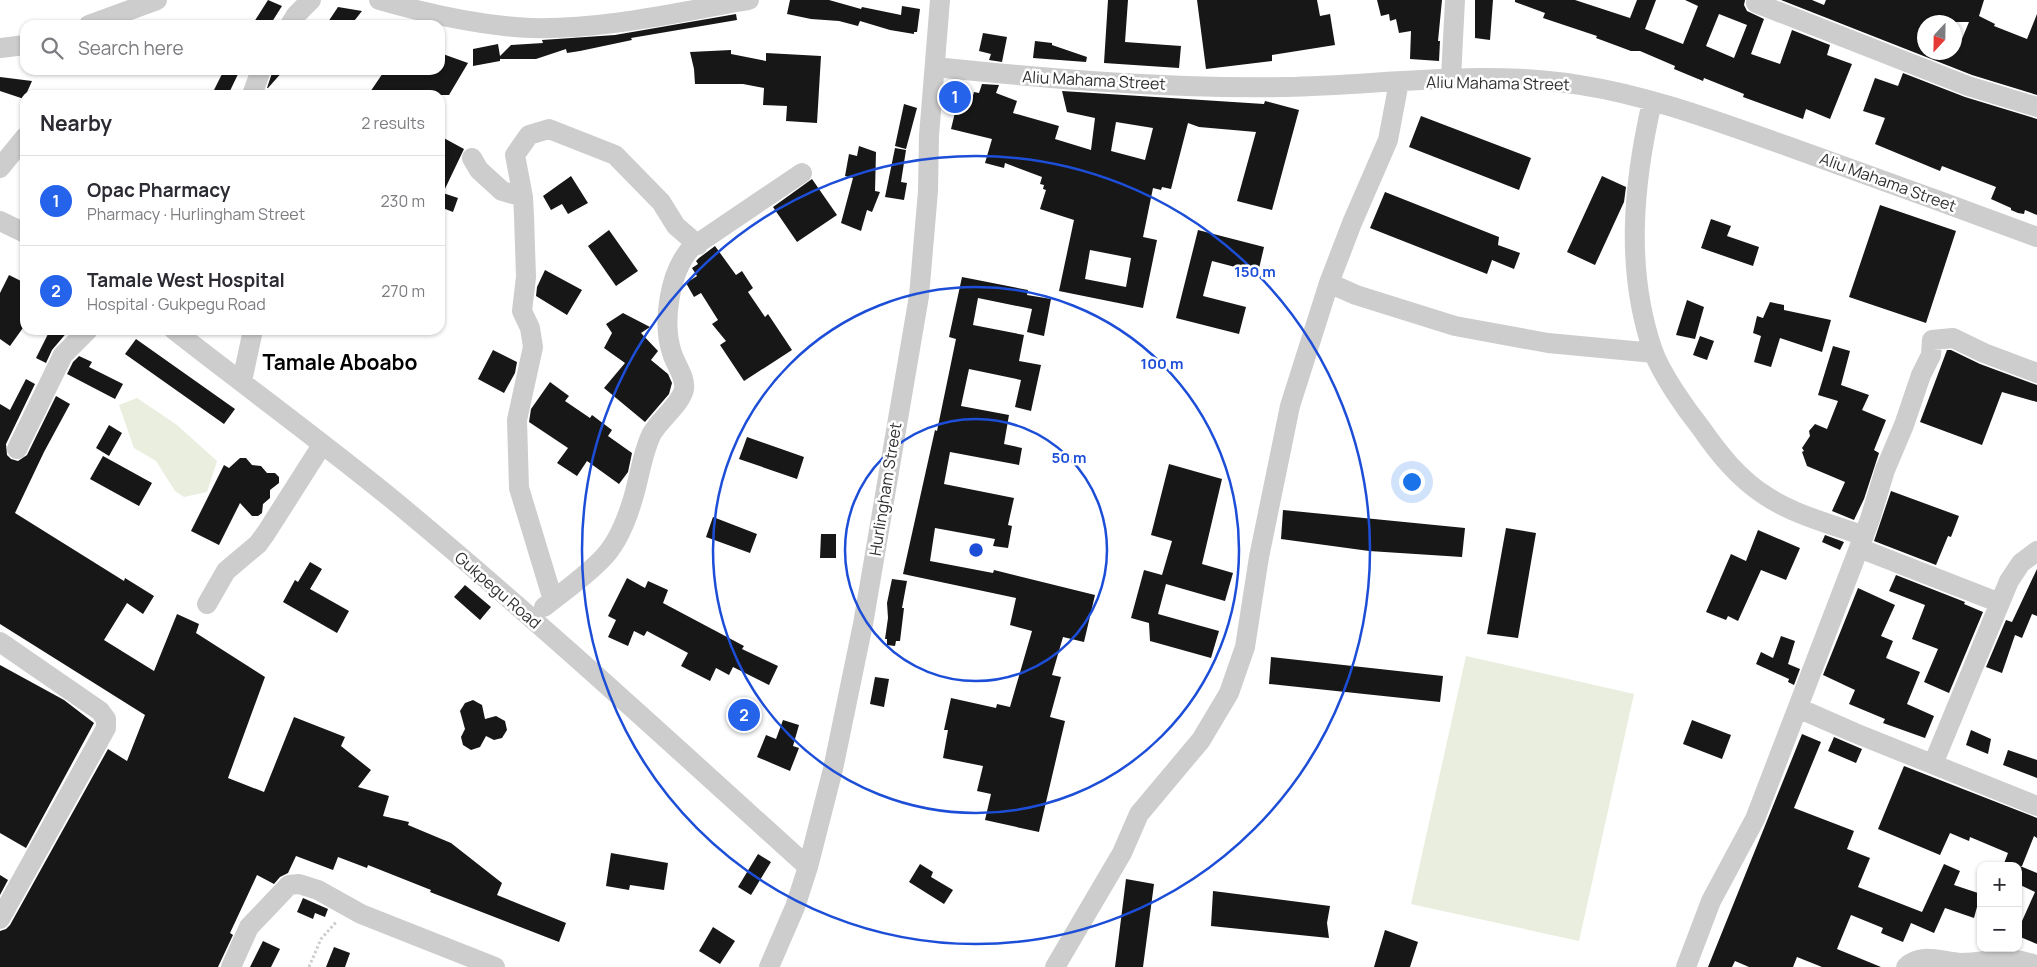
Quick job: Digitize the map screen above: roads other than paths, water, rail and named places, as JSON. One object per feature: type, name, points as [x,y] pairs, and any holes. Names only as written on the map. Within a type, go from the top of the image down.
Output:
[{"type":"street","points":[[103,20],[157,0]]},
{"type":"street","points":[[294,20],[311,0]]},
{"type":"street","points":[[379,0],[450,18],[532,28],[581,26],[630,20],[749,0]]},
{"type":"street","name":"Hurlingham Street","points":[[769,967],[795,908],[808,867],[833,769],[862,624],[919,296],[940,0]]},
{"type":"street","points":[[1451,78],[1455,0]]},
{"type":"street","points":[[1756,3],[1968,86],[2037,107]]},
{"type":"street","points":[[0,48],[20,46]]},
{"type":"street","name":"Aliu Mahama Street","points":[[935,67],[1016,75],[1216,87],[1286,87],[1451,78],[1541,80],[1569,83],[1618,92],[1776,142],[2037,237]]},
{"type":"street","points":[[254,90],[259,75]]},
{"type":"street","points":[[1055,967],[1122,853],[1139,814],[1201,740],[1229,693],[1245,647],[1258,557],[1290,406],[1329,283],[1352,223],[1388,140],[1399,82]]},
{"type":"street","points":[[1652,102],[1639,166],[1634,262],[1638,290],[1654,353],[1683,405],[1727,462],[1748,484],[1766,497],[1861,542],[2000,603]]},
{"type":"street","points":[[553,600],[519,488],[517,420],[533,346],[530,328],[522,311],[526,276],[523,197],[515,155],[529,135],[549,128],[615,155],[661,202],[676,226],[698,245]]},
{"type":"street","points":[[0,168],[20,143]]},
{"type":"street","points":[[472,158],[479,170],[502,191],[523,197]]},
{"type":"street","points":[[530,618],[601,560],[618,537],[631,505],[651,436],[659,422],[683,393],[684,384],[672,353],[667,331],[670,300],[677,269],[683,257],[691,248],[802,173]]},
{"type":"street","points":[[0,221],[20,231]]},
{"type":"street","points":[[1329,283],[1356,295],[1455,326],[1548,343],[1654,353]]},
{"type":"street","points":[[17,449],[63,355],[83,335]]},
{"type":"street","name":"Gukpegu Road","points":[[181,335],[396,503],[530,618],[808,867]]},
{"type":"street","points":[[242,381],[252,335]]},
{"type":"street","points":[[1686,967],[1711,901],[1755,819],[1861,542],[1885,470],[1904,426],[1921,375],[1930,355],[1932,340],[1954,338],[1984,353],[2037,373]]},
{"type":"street","points":[[207,604],[226,571],[254,548],[266,533],[322,445]]},
{"type":"street","points":[[1933,764],[2009,581],[2021,563],[2037,551]]},
{"type":"street","points":[[0,642],[100,711],[106,719],[106,728],[0,919]]},
{"type":"street","points":[[1798,708],[1855,733],[2037,806]]},
{"type":"street","points":[[231,967],[249,927],[289,885],[299,884],[318,890],[350,908],[495,967]]},
{"type":"street","points":[[1906,967],[1911,962],[1924,958],[1961,962],[2013,958],[2037,966]]},
{"type":"place","name":"Opac Pharmacy","points":[[955,97]]},
{"type":"place","name":"Tamale West Hospital","points":[[744,715]]},
{"type":"district","name":"Tamale Aboabo","points":[[340,363]]}]
